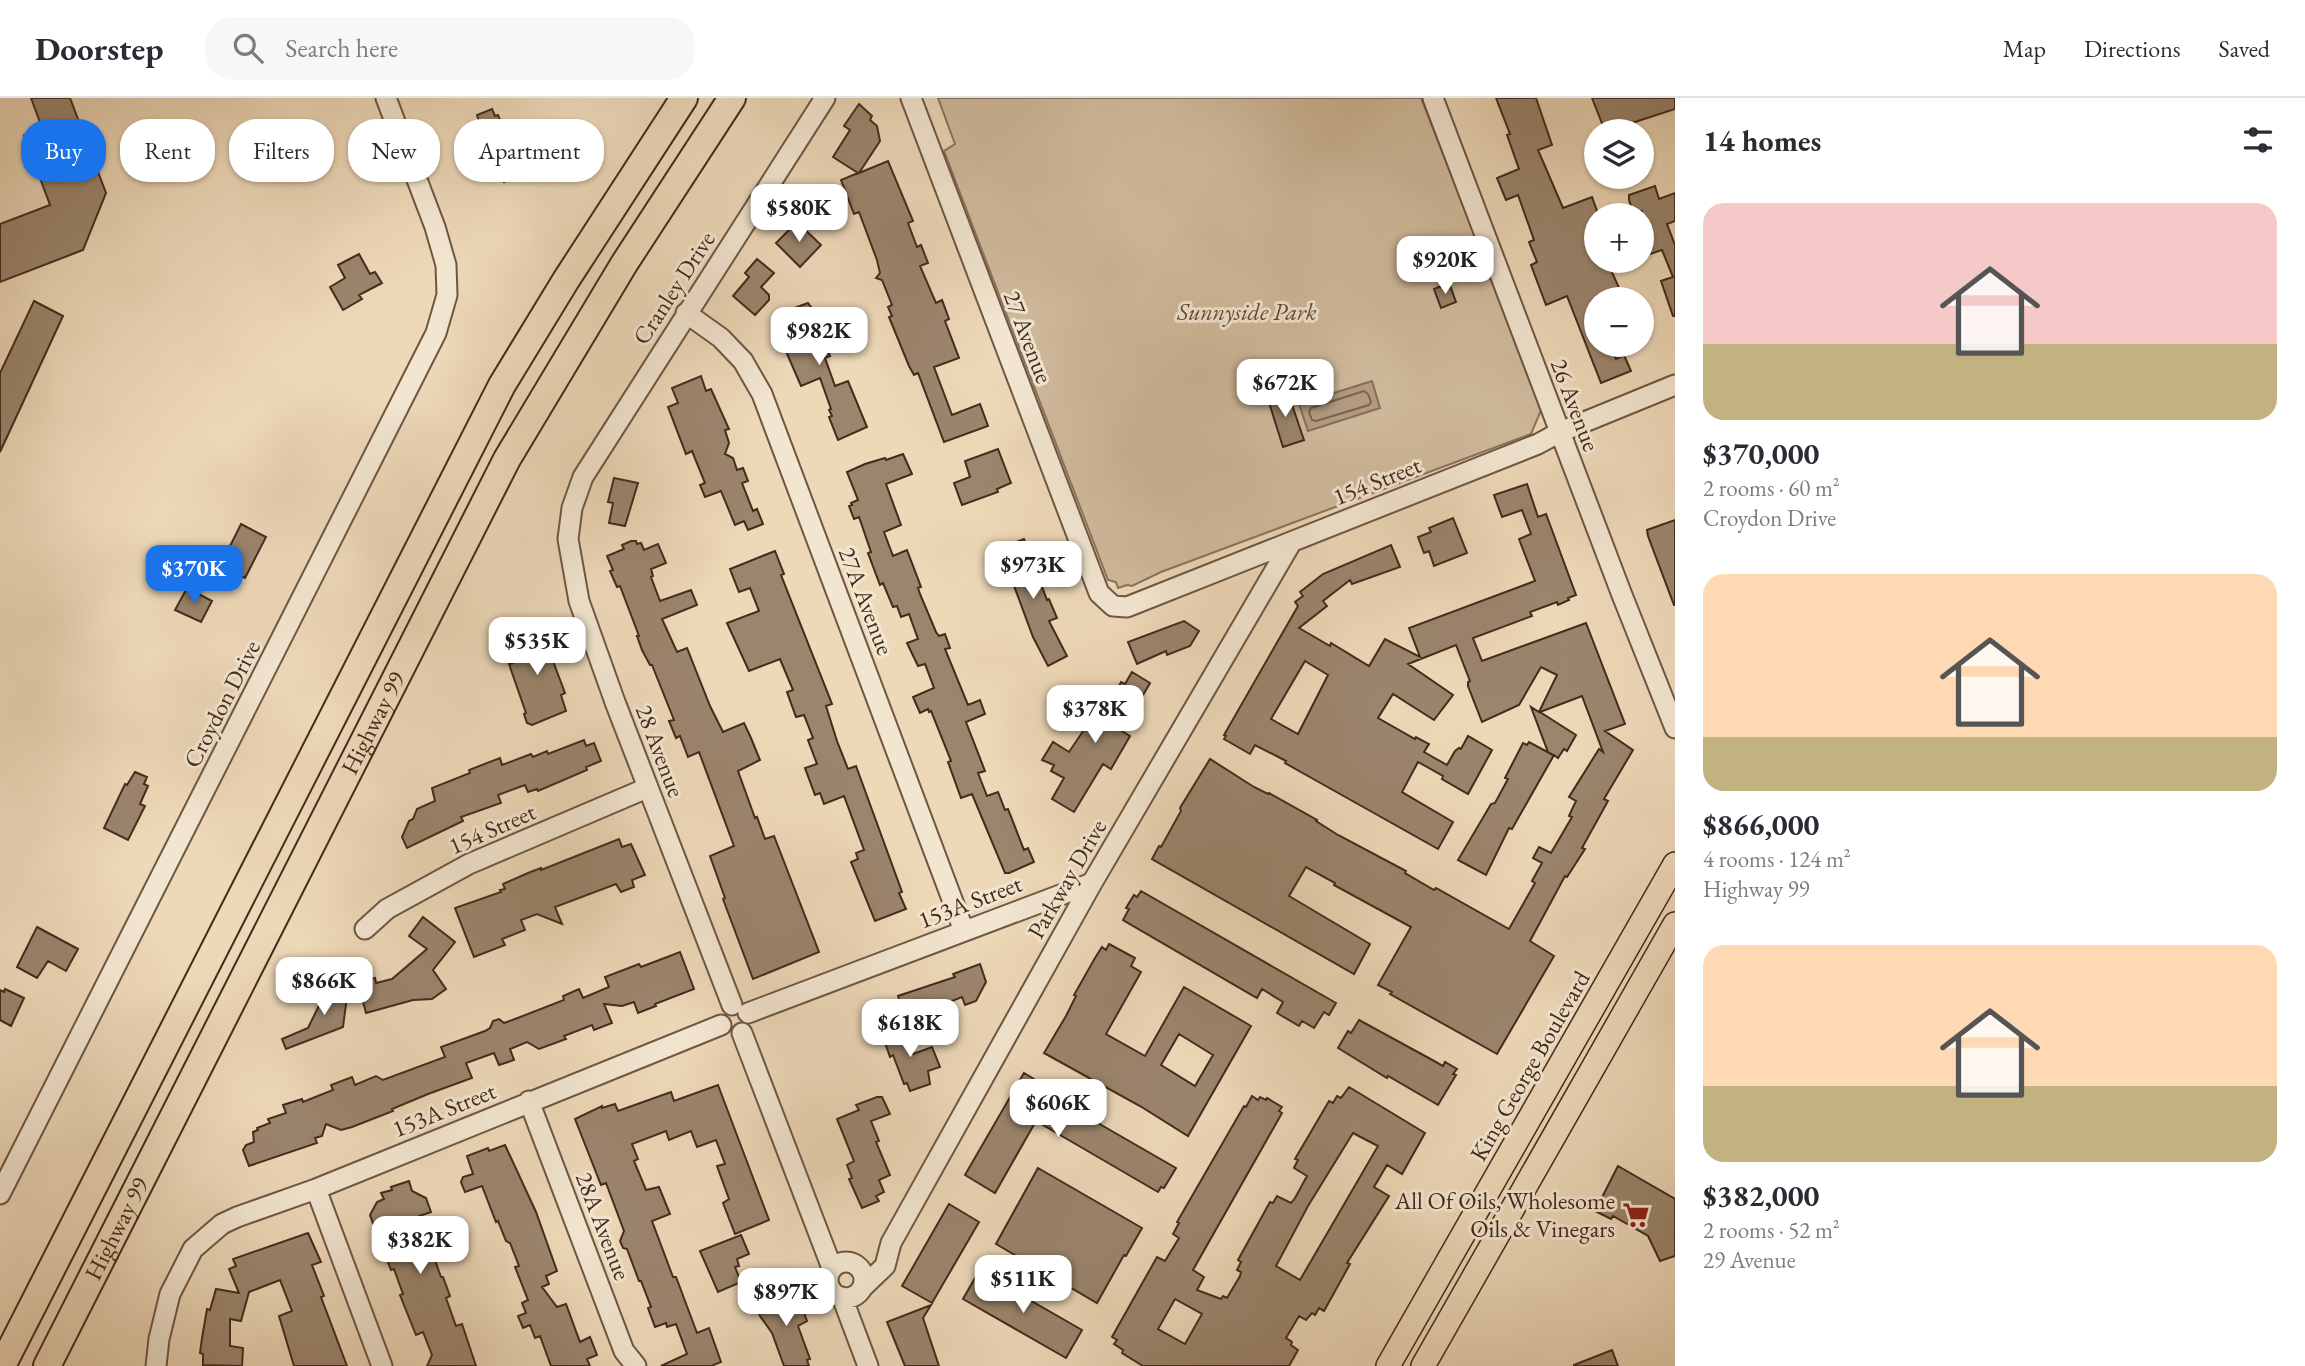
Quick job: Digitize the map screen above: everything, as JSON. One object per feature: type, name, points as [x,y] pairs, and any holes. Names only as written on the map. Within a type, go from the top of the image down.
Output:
[{"type":"highway","name":"Highway 99","points":[[2,1366],[502,385],[566,280],[684,98]]},
{"type":"highway","name":"Highway 99","points":[[47,1366],[507,459],[617,275],[732,98]]},
{"type":"main road","name":"King George Boulevard","points":[[1388,1366],[1675,864]]},
{"type":"main road","points":[[1423,1366],[1675,924]]},
{"type":"main road","points":[[1539,1164],[1528,1159],[1527,1151],[1578,1036]]},
{"type":"street","name":"Croydon Drive","points":[[0,1194],[410,389],[436,333],[447,295],[446,265],[435,227],[386,98]]},
{"type":"street","name":"Cranley Drive","points":[[572,508],[583,477],[825,98]]},
{"type":"street","name":"27 Avenue","points":[[911,98],[1099,593]]},
{"type":"street","name":"26 Avenue","points":[[1433,98],[1675,728]]},
{"type":"street","name":"27A Avenue","points":[[686,313],[722,338],[743,361],[762,394],[964,931]]},
{"type":"street","name":"154 Street","points":[[1099,593],[1113,606],[1127,607],[1538,444],[1560,432],[1675,385]]},
{"type":"street","name":"28 Avenue","points":[[572,508],[568,539],[579,601],[648,788],[740,1009]]},
{"type":"street","name":"Parkway Drive","points":[[862,1287],[885,1266],[891,1243],[1092,883],[1291,543]]},
{"type":"street","name":"154 Street","points":[[365,929],[387,909],[469,864],[648,788]]},
{"type":"street","name":"153A Street","points":[[740,1009],[1092,883]]},
{"type":"street","points":[[740,1009],[750,1023],[741,1033],[731,1034],[720,1025],[722,1012],[740,1009]]},
{"type":"street","name":"153A Street","points":[[156,1366],[159,1339],[170,1294],[193,1249],[222,1224],[316,1189],[720,1025]]},
{"type":"street","points":[[741,1033],[832,1268]]},
{"type":"street","name":"28A Avenue","points":[[529,1101],[624,1351],[636,1366]]},
{"type":"street","points":[[316,1189],[382,1366]]},
{"type":"street","points":[[854,1264],[863,1277],[862,1287],[853,1296],[842,1297],[832,1291],[829,1285],[832,1268],[842,1262],[854,1264],[891,1243]]},
{"type":"street","points":[[842,1297],[869,1366]]},
{"type":"green space","name":"Sunnyside Park","points":[[938,98],[1421,98],[1542,408],[1531,434],[1161,572],[1132,586],[1118,588],[1116,582],[1108,580],[944,151],[955,144]]},
{"type":"water","points":[[1372,381],[1380,408],[1308,431],[1299,404]]},
{"type":"building","points":[[31,98],[70,98],[78,119],[39,119]]},
{"type":"building","points":[[1496,98],[1536,98],[1552,145],[1538,150],[1563,208],[1592,197],[1594,203],[1584,203],[1584,273],[1612,273],[1619,287],[1584,287],[1584,340],[1567,296],[1546,305],[1531,265],[1537,262],[1529,242],[1534,240],[1518,195],[1506,200],[1497,178],[1519,169],[1507,135],[1510,134]]},
{"type":"building","points":[[1592,98],[1675,98],[1675,109],[1644,119],[1600,119]]},
{"type":"building","points":[[859,104],[872,116],[870,120],[877,126],[880,141],[859,173],[888,161],[913,221],[908,223],[917,247],[921,245],[928,263],[920,266],[936,303],[942,300],[949,319],[945,321],[959,358],[934,367],[952,415],[980,404],[988,426],[944,442],[918,373],[914,375],[909,366],[889,317],[892,316],[888,307],[892,305],[882,280],[876,278],[880,273],[877,260],[859,212],[854,214],[841,180],[858,173],[833,157],[850,130],[844,126]]},
{"type":"building","points":[[492,109],[500,119],[478,119],[477,115]]},
{"type":"building","points":[[41,182],[102,182],[106,193],[83,250],[0,282],[0,224],[50,205]]},
{"type":"building","points":[[1654,186],[1659,199],[1675,193],[1675,221],[1667,224],[1675,245],[1675,316],[1661,281],[1673,277],[1662,250],[1654,253],[1654,203],[1630,203],[1629,200],[1629,195],[1654,189]]},
{"type":"building","points":[[797,222],[821,245],[800,267],[776,243]]},
{"type":"building","points":[[359,254],[370,274],[375,272],[382,283],[359,295],[362,299],[343,310],[330,287],[345,278],[338,265]]},
{"type":"building","points":[[757,259],[774,273],[761,287],[769,295],[769,300],[755,315],[733,296],[749,277],[745,273]]},
{"type":"building","points":[[1449,283],[1456,302],[1441,308],[1434,289]]},
{"type":"building","points":[[34,301],[63,316],[0,452],[0,373]]},
{"type":"building","points":[[808,303],[816,311],[822,325],[818,326],[830,356],[825,358],[835,386],[848,381],[867,427],[838,440],[829,417],[832,416],[829,410],[831,409],[820,378],[801,386],[778,333],[785,330],[778,314]]},
{"type":"building","points":[[1591,357],[1625,357],[1631,371],[1601,383]]},
{"type":"building","points":[[701,376],[706,391],[711,389],[729,429],[725,430],[729,443],[725,454],[733,458],[737,470],[743,468],[748,481],[742,483],[753,511],[757,509],[763,524],[748,530],[744,521],[735,525],[721,491],[705,497],[700,485],[705,483],[692,451],[686,454],[668,407],[678,403],[672,388]]},
{"type":"building","points":[[1287,390],[1304,440],[1283,447],[1267,396]]},
{"type":"building","points":[[998,449],[1011,483],[997,489],[998,492],[962,505],[954,483],[970,477],[965,461]]},
{"type":"building","points":[[903,454],[912,474],[886,484],[901,525],[884,532],[893,556],[907,550],[921,587],[918,588],[920,594],[936,632],[939,636],[945,634],[950,648],[945,649],[968,705],[980,700],[985,714],[966,722],[985,771],[978,773],[987,796],[998,792],[1005,810],[1008,809],[1024,850],[1028,848],[1034,862],[1009,873],[1005,873],[972,794],[961,798],[948,762],[951,761],[931,711],[928,709],[920,713],[913,697],[934,688],[925,664],[918,666],[907,643],[918,639],[909,614],[901,617],[897,606],[893,607],[883,583],[880,585],[859,517],[854,519],[849,506],[858,500],[847,472],[865,464]]},
{"type":"building","points":[[614,478],[638,483],[625,526],[609,523],[613,503],[608,502]]},
{"type":"building","points":[[1527,484],[1538,517],[1546,514],[1576,595],[1558,605],[1557,602],[1530,612],[1532,616],[1473,638],[1482,661],[1586,623],[1625,724],[1605,731],[1633,750],[1604,799],[1608,801],[1582,848],[1585,849],[1567,877],[1565,876],[1530,941],[1554,956],[1497,1054],[1378,985],[1411,927],[1334,885],[1335,883],[1306,867],[1289,896],[1370,944],[1354,974],[1152,859],[1210,759],[1254,787],[1317,820],[1338,835],[1406,871],[1405,873],[1434,890],[1436,888],[1509,929],[1535,883],[1532,881],[1542,863],[1533,858],[1539,847],[1551,853],[1572,817],[1569,816],[1576,801],[1569,797],[1599,749],[1603,752],[1582,696],[1540,712],[1576,735],[1567,751],[1564,749],[1558,758],[1554,755],[1512,829],[1509,828],[1486,875],[1458,860],[1491,804],[1495,803],[1523,743],[1527,745],[1529,742],[1553,755],[1548,752],[1531,707],[1539,712],[1557,675],[1541,667],[1519,705],[1482,722],[1456,645],[1408,664],[1453,695],[1434,720],[1393,694],[1378,718],[1429,744],[1424,752],[1447,765],[1468,736],[1492,750],[1468,794],[1418,762],[1402,792],[1453,822],[1438,849],[1255,745],[1250,754],[1224,739],[1298,606],[1295,602],[1303,596],[1300,592],[1323,574],[1391,545],[1400,567],[1352,584],[1350,580],[1323,601],[1327,606],[1299,628],[1369,666],[1385,639],[1420,657],[1409,628],[1535,581],[1519,539],[1531,534],[1522,510],[1502,517],[1494,495]],"holes":[[[1305,661],[1328,675],[1298,734],[1271,719]]]},
{"type":"building","points":[[1453,518],[1467,553],[1434,566],[1429,551],[1424,553],[1418,537],[1431,532],[1429,528]]},
{"type":"building","points":[[1675,520],[1675,605],[1674,605],[1647,530]]},
{"type":"building","points":[[241,524],[266,537],[245,578],[220,566]]},
{"type":"building","points":[[1024,539],[1047,600],[1049,599],[1057,618],[1049,621],[1067,656],[1048,666],[1033,637],[1000,548]]},
{"type":"building","points":[[631,541],[641,543],[644,550],[658,544],[666,563],[651,569],[651,577],[660,601],[691,590],[697,605],[662,619],[677,652],[687,648],[723,732],[744,723],[760,760],[738,771],[765,839],[774,836],[819,952],[753,979],[710,856],[734,846],[699,752],[688,757],[680,736],[676,738],[669,721],[674,720],[652,665],[642,650],[620,586],[617,587],[610,571],[613,570],[607,556],[624,549],[622,545]]},
{"type":"building","points":[[775,551],[784,574],[781,575],[832,704],[826,706],[837,741],[848,769],[856,766],[902,892],[899,893],[906,909],[875,921],[851,862],[858,859],[856,853],[864,850],[844,796],[824,804],[820,793],[815,795],[805,768],[817,764],[808,740],[813,738],[804,715],[796,717],[787,692],[793,690],[780,659],[749,671],[727,623],[759,611],[750,588],[739,592],[730,569]]},
{"type":"building","points":[[187,588],[212,601],[201,622],[175,610]]},
{"type":"building","points":[[1184,621],[1199,631],[1190,646],[1167,655],[1166,651],[1137,664],[1128,642]]},
{"type":"building","points":[[544,628],[565,693],[561,695],[566,711],[532,725],[527,723],[524,714],[526,713],[509,664],[513,663],[509,652],[519,646],[515,638]]},
{"type":"building","points":[[1132,672],[1150,683],[1122,731],[1130,736],[1111,769],[1103,764],[1074,812],[1052,799],[1064,778],[1051,771],[1054,765],[1042,760],[1053,742],[1069,752],[1094,715],[1101,719],[1121,682],[1125,684]]},
{"type":"building","points":[[584,740],[586,746],[594,743],[601,761],[586,767],[587,770],[538,791],[528,792],[525,785],[498,795],[501,803],[461,817],[463,821],[407,848],[402,837],[417,809],[435,801],[432,788],[500,758],[502,765],[531,754],[533,757],[547,751],[548,754]]},
{"type":"building","points":[[135,772],[147,777],[144,784],[148,786],[140,804],[145,806],[128,840],[104,828],[125,784],[127,785]]},
{"type":"building","points":[[619,839],[622,847],[631,844],[645,875],[632,880],[634,887],[621,892],[616,884],[555,907],[562,924],[537,914],[521,920],[525,930],[502,939],[505,945],[474,957],[455,908],[501,892],[500,890],[505,889],[503,884],[528,873]]},
{"type":"building","points":[[1141,891],[1336,1003],[1329,1015],[1324,1012],[1314,1028],[1302,1021],[1299,1026],[1277,1013],[1283,1002],[1262,989],[1257,998],[1123,920],[1134,895],[1137,897]]},
{"type":"building","points":[[423,917],[455,942],[433,970],[446,989],[432,999],[413,1000],[366,1013],[358,982],[375,978],[376,983],[392,979],[427,949],[409,936]]},
{"type":"building","points":[[37,927],[78,949],[66,971],[48,961],[37,978],[17,967]]},
{"type":"building","points":[[1109,944],[1135,958],[1131,966],[1141,972],[1106,1034],[1145,1056],[1184,987],[1251,1026],[1188,1136],[1044,1053],[1095,958],[1102,947],[1106,950]],"holes":[[[1179,1034],[1213,1055],[1195,1086],[1161,1065]]]},
{"type":"building","points":[[680,952],[694,989],[638,1013],[634,1002],[622,1006],[604,1004],[612,1023],[594,1030],[592,1025],[539,1049],[527,1042],[510,1049],[514,1060],[499,1065],[494,1053],[466,1063],[472,1078],[352,1127],[341,1130],[326,1124],[322,1136],[315,1138],[317,1143],[249,1166],[243,1150],[246,1145],[254,1142],[253,1132],[270,1123],[268,1119],[286,1113],[283,1105],[302,1099],[303,1102],[333,1090],[331,1085],[352,1077],[355,1085],[376,1076],[383,1080],[445,1057],[441,1047],[485,1031],[493,1021],[499,1019],[504,1023],[515,1019],[564,1000],[563,996],[579,989],[583,998],[609,987],[605,977]]},
{"type":"building","points":[[980,964],[986,982],[976,1001],[965,1005],[962,997],[906,1019],[898,996],[955,977],[953,974]]},
{"type":"building","points":[[331,981],[348,989],[343,1027],[286,1049],[282,1039],[308,1028]]},
{"type":"building","points":[[5,989],[24,998],[11,1026],[0,1020],[0,990],[4,992]]},
{"type":"building","points":[[1359,1020],[1443,1066],[1445,1062],[1457,1069],[1438,1105],[1338,1048],[1348,1031],[1351,1033]]},
{"type":"building","points":[[902,1026],[913,1054],[932,1047],[940,1067],[928,1071],[930,1084],[910,1091],[907,1083],[904,1084],[893,1055],[890,1057],[882,1034]]},
{"type":"building","points":[[1024,1073],[1054,1091],[1051,1096],[1176,1168],[1164,1188],[1161,1187],[1158,1192],[1036,1121],[995,1193],[965,1175]]},
{"type":"building","points":[[718,1085],[769,1220],[735,1234],[723,1203],[729,1199],[717,1166],[725,1164],[716,1140],[697,1147],[691,1131],[669,1140],[666,1131],[632,1144],[638,1159],[634,1161],[646,1190],[659,1187],[670,1214],[652,1221],[673,1277],[676,1277],[697,1333],[709,1328],[721,1362],[711,1366],[661,1366],[687,1354],[676,1324],[667,1327],[666,1323],[655,1327],[641,1281],[627,1249],[623,1248],[620,1241],[624,1231],[606,1183],[601,1185],[575,1119],[602,1106],[615,1104],[618,1111],[671,1092],[674,1101]]},
{"type":"building","points":[[1349,1087],[1425,1133],[1402,1174],[1387,1165],[1374,1187],[1389,1196],[1347,1263],[1350,1264],[1324,1311],[1319,1308],[1315,1315],[1312,1313],[1306,1320],[1299,1316],[1286,1338],[1298,1350],[1289,1366],[1143,1366],[1122,1353],[1123,1350],[1114,1344],[1117,1340],[1112,1337],[1157,1257],[1165,1261],[1179,1238],[1173,1234],[1179,1223],[1177,1222],[1252,1096],[1258,1100],[1260,1097],[1266,1100],[1267,1098],[1282,1107],[1279,1111],[1282,1113],[1193,1270],[1204,1277],[1197,1290],[1221,1299],[1223,1296],[1227,1298],[1240,1276],[1241,1272],[1237,1270],[1241,1262],[1238,1260],[1270,1202],[1273,1203],[1277,1196],[1291,1203],[1295,1198],[1307,1176],[1294,1168],[1298,1160],[1295,1159],[1329,1101],[1333,1103],[1337,1096],[1341,1098]],"holes":[[[1353,1133],[1378,1146],[1300,1280],[1276,1266],[1308,1206]],[[1175,1299],[1202,1314],[1185,1344],[1158,1329]]]},
{"type":"building","points":[[882,1097],[890,1114],[871,1121],[879,1141],[876,1142],[890,1175],[879,1180],[884,1192],[876,1196],[879,1201],[862,1208],[849,1179],[852,1178],[847,1165],[854,1161],[837,1119],[859,1110],[856,1105]]},
{"type":"building","points":[[505,1145],[536,1212],[557,1271],[546,1276],[549,1284],[542,1287],[557,1307],[566,1304],[580,1342],[590,1337],[597,1355],[587,1359],[590,1366],[551,1366],[540,1336],[535,1338],[530,1325],[523,1328],[518,1316],[526,1313],[522,1303],[528,1300],[515,1267],[519,1266],[510,1243],[506,1241],[498,1221],[496,1222],[482,1186],[465,1192],[461,1182],[463,1177],[473,1174],[467,1156]]},
{"type":"building","points":[[1618,1166],[1675,1199],[1675,1256],[1660,1261],[1648,1236],[1613,1216],[1611,1219],[1595,1211]]},
{"type":"building","points":[[1038,1168],[1142,1228],[1097,1303],[996,1244]]},
{"type":"building","points":[[409,1181],[412,1191],[426,1198],[431,1212],[419,1216],[450,1296],[446,1298],[456,1326],[462,1324],[476,1366],[427,1366],[432,1355],[423,1332],[416,1335],[400,1295],[403,1294],[394,1269],[391,1270],[384,1252],[386,1251],[382,1240],[385,1233],[374,1226],[370,1215],[377,1202],[384,1199],[381,1193]]},
{"type":"building","points":[[949,1204],[979,1222],[932,1303],[902,1286]]},
{"type":"building","points":[[308,1233],[321,1262],[312,1265],[324,1296],[321,1297],[347,1366],[294,1366],[279,1316],[292,1311],[280,1280],[249,1292],[241,1321],[230,1319],[230,1346],[243,1348],[242,1366],[203,1365],[203,1354],[200,1353],[202,1338],[207,1309],[210,1310],[216,1289],[239,1293],[229,1269],[236,1266],[233,1259]]},
{"type":"building","points":[[741,1235],[749,1254],[737,1259],[739,1266],[735,1267],[741,1282],[718,1292],[700,1251]]},
{"type":"building","points":[[979,1271],[1082,1330],[1066,1358],[963,1299]]},
{"type":"building","points":[[792,1292],[799,1300],[807,1321],[798,1326],[810,1359],[807,1360],[809,1366],[784,1366],[772,1333],[760,1316],[756,1304]]},
{"type":"building","points":[[931,1305],[923,1318],[939,1366],[905,1366],[887,1322]]},
{"type":"building","points":[[1612,1350],[1618,1366],[1574,1366],[1574,1365]]},
{"type":"place","name":"All Of Oils, Wholesome Oils & Vinegars","points":[[1636,1215]]}]
